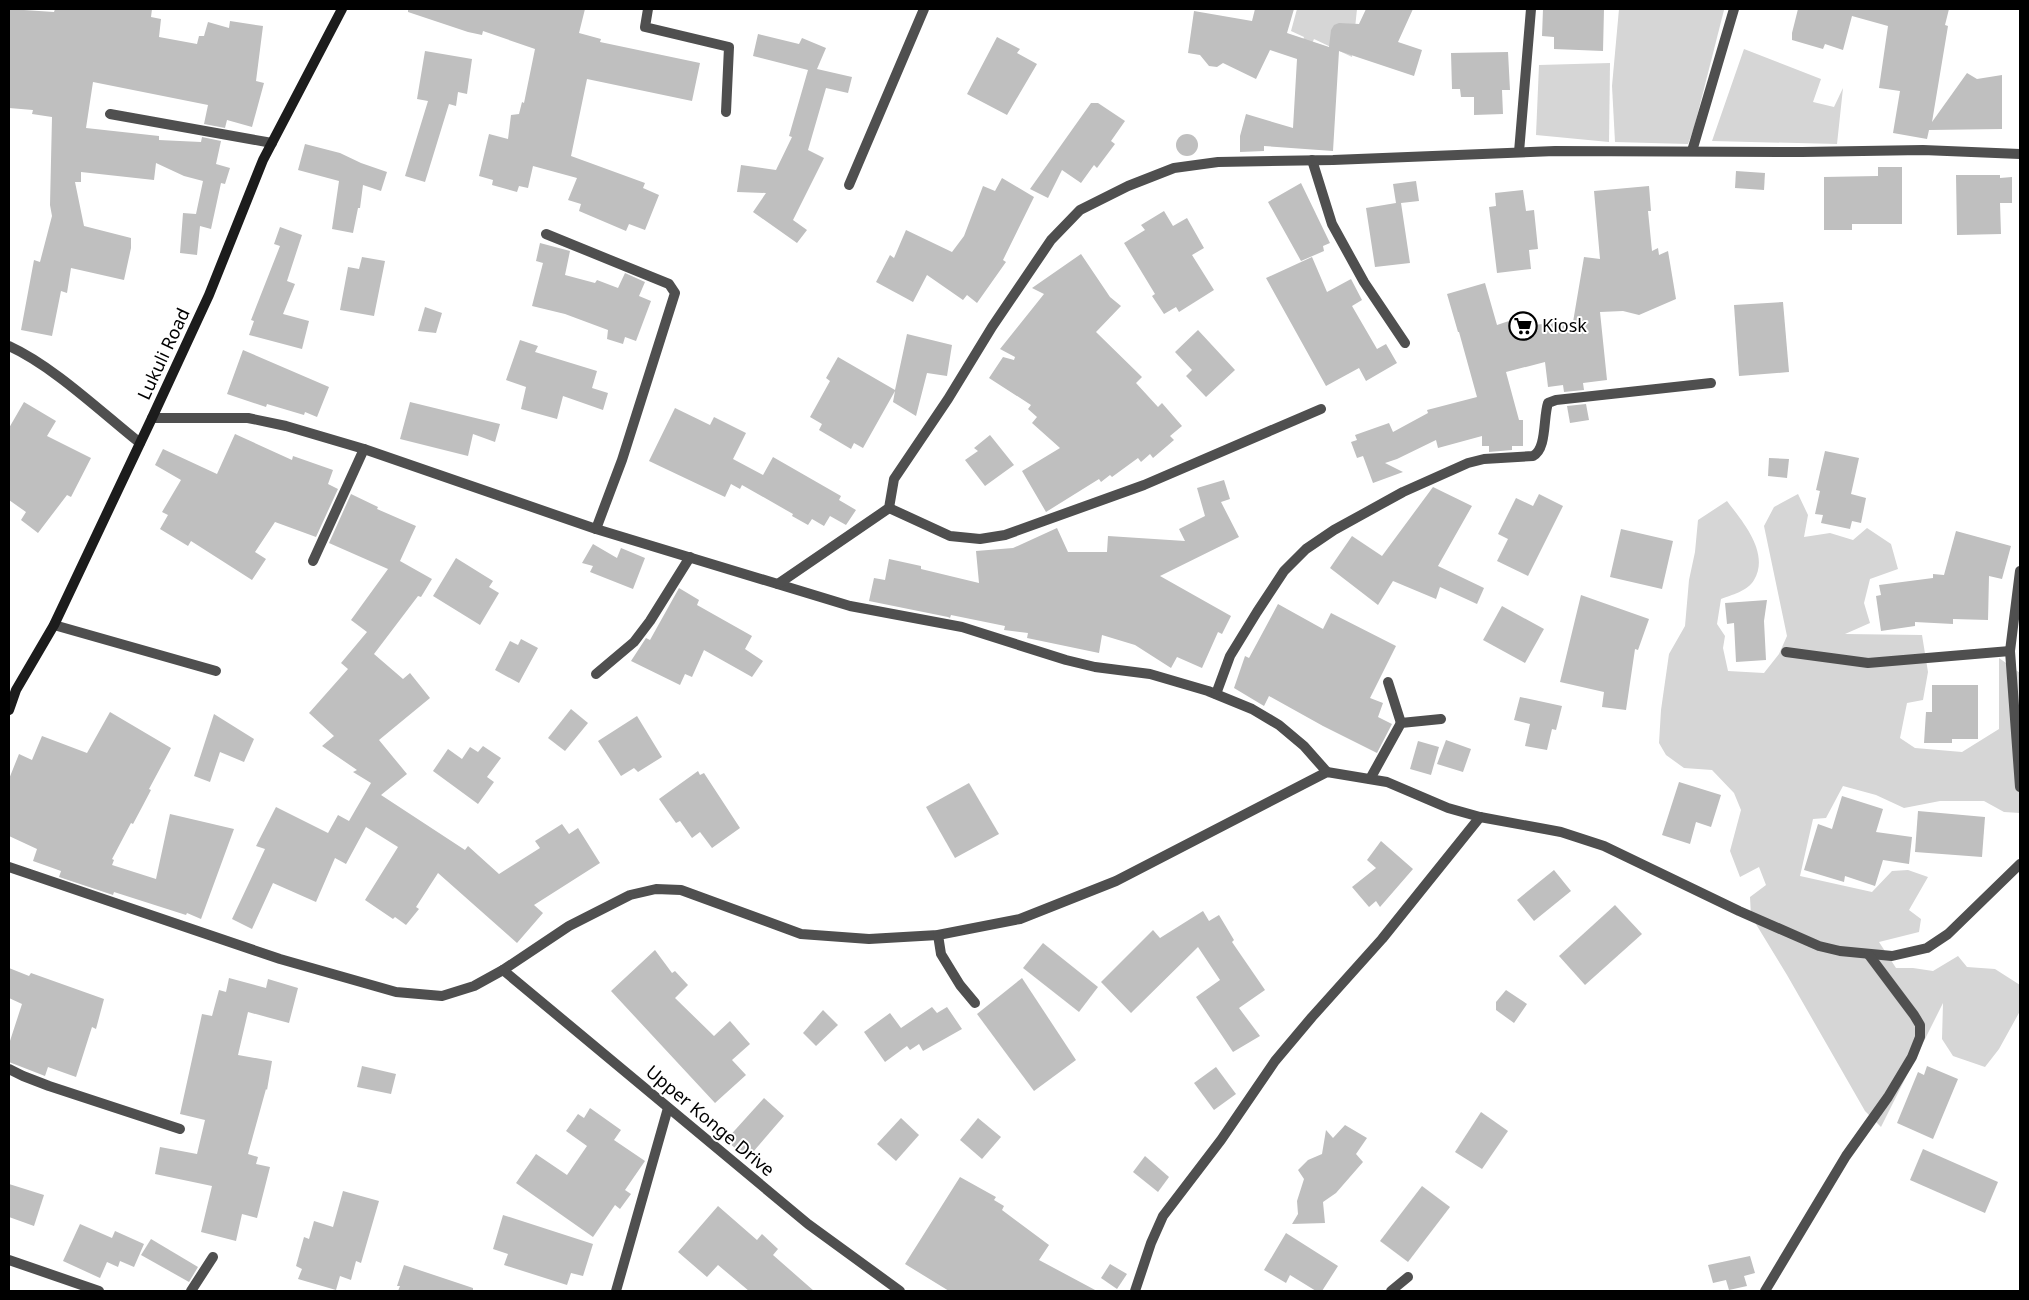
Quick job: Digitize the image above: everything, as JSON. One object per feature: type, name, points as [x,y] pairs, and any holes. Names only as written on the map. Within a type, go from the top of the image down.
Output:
[{"type":"street","name":"Lukuli Road","points":[[9,710],[12,689],[54,625],[209,295],[263,160],[342,9]]},
{"type":"street","points":[[648,9],[645,27],[729,47],[726,112]]},
{"type":"street","points":[[849,185],[924,9]]},
{"type":"street","points":[[1519,152],[1531,9]]},
{"type":"street","points":[[1692,151],[1734,9]]},
{"type":"street","points":[[110,114],[272,143]]},
{"type":"street","points":[[778,584],[889,508],[894,479],[948,399],[992,327],[1051,240],[1080,210],[1128,186],[1174,168],[1218,162],[1453,156],[1519,152],[1923,150],[2020,154]]},
{"type":"street","points":[[1312,160],[1332,224],[1364,282],[1405,343]]},
{"type":"street","points":[[546,234],[669,284],[675,292],[622,460],[596,529]]},
{"type":"street","points":[[9,346],[23,353],[53,374],[140,443]]},
{"type":"street","points":[[1216,694],[1230,656],[1284,571],[1306,549],[1334,530],[1403,492],[1468,463],[1484,459],[1538,454],[1548,403],[1556,400],[1711,383]]},
{"type":"street","points":[[889,508],[950,536],[980,539],[1005,535],[1144,485],[1322,409]]},
{"type":"street","points":[[152,418],[248,418],[286,426],[364,449],[596,529],[850,606],[962,627],[1066,660],[1095,667],[1150,674],[1216,694],[1252,709],[1279,725],[1304,746],[1327,772]]},
{"type":"street","points":[[313,561],[364,449]]},
{"type":"street","points":[[596,674],[634,642],[650,621],[690,557]]},
{"type":"street","points":[[2020,571],[2010,652],[2020,787]]},
{"type":"street","points":[[54,625],[216,671]]},
{"type":"street","points":[[1786,652],[1868,663],[2010,652]]},
{"type":"street","points":[[1370,779],[1401,723],[1388,682]]},
{"type":"street","points":[[1401,723],[1441,719]]},
{"type":"street","points":[[9,867],[280,959],[396,992],[442,996],[474,986],[504,970],[569,926],[630,895],[656,889],[681,890],[801,934],[869,939],[938,935],[1020,919],[1116,881],[1327,772],[1387,782],[1448,808],[1480,817],[1561,832],[1604,846],[1714,900],[1819,946],[1840,952],[1892,956],[1927,948],[1948,934],[2020,864]]},
{"type":"street","points":[[1135,1291],[1151,1243],[1163,1216],[1221,1140],[1275,1061],[1382,939],[1480,817]]},
{"type":"street","points":[[938,935],[941,954],[960,985],[975,1003]]},
{"type":"street","points":[[1765,1291],[1846,1156],[1888,1097],[1912,1058],[1920,1037],[1920,1025],[1914,1015],[1869,955]]},
{"type":"street","name":"Upper Konge Drive","points":[[504,970],[808,1224],[900,1291]]},
{"type":"street","points":[[9,1069],[49,1086],[180,1129]]},
{"type":"street","points":[[616,1291],[668,1108]]},
{"type":"street","points":[[191,1291],[213,1257]]},
{"type":"street","points":[[9,1260],[99,1291]]},
{"type":"street","points":[[1391,1291],[1408,1276]]},
{"type":"shaded area","points":[[1297,9],[1357,9],[1352,57],[1314,39],[1308,53],[1300,50],[1304,37],[1291,31]]},
{"type":"shaded area","points":[[1619,9],[1724,10],[1694,128],[1688,144],[1615,142],[1612,86]]},
{"type":"shaded area","points":[[1744,49],[1821,79],[1813,102],[1834,107],[1843,88],[1837,144],[1712,141]]},
{"type":"shaded area","points":[[1610,63],[1609,142],[1536,135],[1539,65]]},
{"type":"shaded area","points":[[1798,494],[1808,515],[1804,537],[1830,533],[1853,540],[1867,528],[1891,544],[1898,569],[1870,579],[1864,603],[1870,623],[1845,634],[1922,635],[1928,672],[1923,700],[1907,703],[1900,738],[1915,748],[1962,752],[1999,729],[1999,658],[2020,673],[2020,813],[2004,812],[1984,801],[1940,801],[1904,808],[1876,795],[1843,786],[1826,818],[1813,819],[1800,876],[1872,892],[1892,871],[1908,870],[1928,877],[1909,910],[1921,919],[1919,932],[1879,942],[1896,968],[1933,971],[1958,956],[1967,967],[1995,969],[2020,985],[2020,1011],[1999,1049],[1985,1067],[1953,1056],[1942,1039],[1943,1003],[1881,1127],[1865,1111],[1751,916],[1750,897],[1766,885],[1759,867],[1740,877],[1730,851],[1741,810],[1734,793],[1712,770],[1684,768],[1666,755],[1659,743],[1661,710],[1669,654],[1685,626],[1689,580],[1695,552],[1698,520],[1727,501],[1753,538],[1759,559],[1758,570],[1754,580],[1744,590],[1721,599],[1717,624],[1725,636],[1723,648],[1728,671],[1764,673],[1779,654],[1787,636],[1764,526],[1774,507]]},
{"type":"building","points":[[9,9],[54,12],[55,9],[152,9],[151,17],[161,19],[159,37],[197,44],[199,36],[204,36],[208,22],[229,28],[230,21],[263,26],[256,81],[264,83],[252,127],[227,120],[225,128],[204,124],[208,105],[93,82],[86,128],[159,136],[159,140],[201,142],[202,137],[221,141],[216,164],[230,168],[225,184],[221,183],[211,229],[200,226],[197,255],[180,253],[183,213],[196,214],[203,181],[184,176],[156,163],[154,180],[81,172],[81,182],[75,182],[84,226],[131,238],[131,248],[124,280],[71,268],[67,293],[61,291],[52,336],[21,330],[34,260],[40,262],[52,216],[50,205],[52,117],[32,114],[33,110],[9,108]]},
{"type":"building","points":[[408,9],[585,9],[579,33],[601,39],[600,42],[700,63],[692,101],[587,79],[571,156],[645,183],[643,188],[659,195],[645,230],[629,224],[626,231],[579,211],[581,204],[568,200],[577,178],[533,166],[528,188],[519,186],[517,192],[492,185],[493,180],[479,176],[489,134],[508,139],[511,115],[519,114],[522,102],[524,103],[535,49],[483,31],[482,35],[468,32],[408,12]]},
{"type":"building","points":[[1255,9],[1294,9],[1287,33],[1329,47],[1331,30],[1334,25],[1339,23],[1359,24],[1366,9],[1413,9],[1398,42],[1422,50],[1414,76],[1339,51],[1333,151],[1264,146],[1264,151],[1240,152],[1240,136],[1246,114],[1293,128],[1297,59],[1270,50],[1256,79],[1223,63],[1217,67],[1209,66],[1200,55],[1188,53],[1194,11],[1252,21]]},
{"type":"building","points":[[1543,9],[1604,9],[1603,51],[1554,49],[1554,37],[1542,36]]},
{"type":"building","points":[[1798,9],[1949,9],[1945,25],[1948,26],[1932,122],[1967,73],[1977,79],[2002,75],[2002,129],[1929,130],[1927,139],[1893,133],[1900,91],[1879,88],[1888,26],[1852,16],[1843,50],[1825,44],[1823,49],[1792,40]]},
{"type":"building","points":[[758,34],[799,44],[802,38],[826,48],[817,69],[852,77],[848,93],[826,88],[808,150],[824,158],[793,220],[807,230],[797,243],[753,212],[766,193],[737,192],[741,165],[776,170],[792,137],[789,136],[808,70],[753,56]]},
{"type":"building","points":[[997,37],[1020,49],[1017,53],[1037,64],[1007,115],[967,94]]},
{"type":"building","points":[[425,51],[472,59],[467,94],[458,92],[456,106],[449,104],[425,182],[405,176],[428,101],[417,99]]},
{"type":"building","points":[[1508,52],[1510,90],[1502,90],[1503,114],[1474,115],[1474,97],[1461,97],[1460,89],[1452,89],[1451,53]]},
{"type":"building","points":[[1091,103],[1098,103],[1125,121],[1111,141],[1115,144],[1097,168],[1094,165],[1081,183],[1062,170],[1048,198],[1030,189]]},
{"type":"building","points":[[1187,134],[1195,137],[1198,145],[1195,153],[1187,156],[1179,153],[1176,145],[1179,137]]},
{"type":"building","points":[[305,144],[340,153],[387,172],[381,191],[363,185],[360,208],[358,208],[353,233],[332,229],[339,181],[298,170]]},
{"type":"building","points":[[1878,167],[1902,167],[1902,224],[1852,224],[1852,230],[1824,230],[1824,177],[1878,176]]},
{"type":"building","points":[[1736,171],[1765,173],[1764,190],[1735,188]]},
{"type":"building","points":[[1956,175],[2000,175],[2000,178],[2012,177],[2012,203],[2000,203],[2001,234],[1957,235]]},
{"type":"building","points":[[1002,178],[1034,197],[1003,260],[1006,262],[977,303],[967,295],[963,300],[927,275],[913,302],[876,282],[890,255],[894,258],[906,230],[952,252],[964,236],[983,186],[995,191]]},
{"type":"building","points":[[1416,181],[1419,201],[1401,203],[1410,263],[1375,267],[1366,208],[1396,203],[1393,184]]},
{"type":"building","points":[[1301,183],[1330,243],[1323,246],[1324,251],[1301,261],[1268,202]]},
{"type":"building","points":[[1649,186],[1651,211],[1648,211],[1652,251],[1658,248],[1659,255],[1668,251],[1676,299],[1639,315],[1623,311],[1600,312],[1607,380],[1583,383],[1584,390],[1564,392],[1563,385],[1548,387],[1545,362],[1506,372],[1519,420],[1523,420],[1523,446],[1512,446],[1512,450],[1489,452],[1489,446],[1482,446],[1482,436],[1438,448],[1436,440],[1385,463],[1403,472],[1373,483],[1363,456],[1357,458],[1351,442],[1357,440],[1355,435],[1389,423],[1393,432],[1428,413],[1427,410],[1477,397],[1447,294],[1485,283],[1497,325],[1527,315],[1530,325],[1573,322],[1584,257],[1600,259],[1594,191]]},
{"type":"building","points":[[1523,190],[1526,211],[1534,210],[1538,249],[1529,250],[1531,269],[1497,273],[1489,207],[1496,206],[1495,193]]},
{"type":"building","points":[[1164,211],[1173,226],[1187,218],[1204,248],[1192,255],[1214,290],[1179,312],[1176,307],[1164,314],[1152,296],[1155,294],[1124,243],[1145,230],[1141,225]]},
{"type":"building","points":[[280,227],[302,235],[287,281],[295,284],[283,314],[309,321],[302,349],[249,335],[254,321],[251,320],[280,246],[274,244]]},
{"type":"building","points":[[540,243],[570,251],[565,275],[595,283],[597,280],[618,288],[625,273],[645,282],[639,296],[651,301],[636,341],[625,337],[623,344],[607,339],[608,330],[565,314],[532,306],[543,263],[536,261]]},
{"type":"building","points":[[1081,254],[1110,297],[1121,306],[1096,332],[1142,377],[1136,383],[1158,407],[1162,403],[1182,426],[1170,436],[1174,440],[1153,458],[1150,454],[1141,462],[1138,458],[1112,477],[1110,475],[1101,482],[1099,479],[1046,512],[1022,471],[1060,448],[1032,423],[1037,417],[1028,409],[1031,405],[989,378],[1003,357],[1014,360],[1015,357],[1000,349],[1044,294],[1032,288]]},
{"type":"building","points":[[362,257],[385,261],[374,316],[340,310],[348,267],[359,269]]},
{"type":"building","points":[[1312,257],[1327,292],[1351,279],[1362,300],[1352,306],[1377,349],[1386,344],[1397,363],[1366,381],[1359,368],[1326,386],[1266,278]]},
{"type":"building","points":[[1783,302],[1789,372],[1739,376],[1734,305]]},
{"type":"building","points":[[425,307],[442,313],[436,333],[418,331]]},
{"type":"building","points":[[1198,330],[1235,370],[1206,397],[1186,376],[1192,370],[1175,352]]},
{"type":"building","points":[[907,334],[952,345],[947,376],[927,373],[916,416],[893,402],[895,391],[863,448],[854,443],[851,449],[819,430],[822,424],[810,417],[830,381],[826,378],[838,357],[895,390]]},
{"type":"building","points":[[520,340],[538,346],[535,352],[597,371],[592,388],[608,393],[603,410],[563,396],[557,419],[521,409],[526,387],[506,380]]},
{"type":"building","points":[[243,350],[329,387],[317,417],[305,412],[304,415],[267,404],[266,407],[227,394]]},
{"type":"building","points":[[24,402],[56,421],[47,436],[91,458],[71,497],[67,495],[38,533],[21,520],[26,512],[9,500],[9,428]]},
{"type":"building","points":[[410,402],[500,424],[495,442],[473,434],[468,456],[400,439]]},
{"type":"building","points":[[1586,404],[1589,420],[1570,423],[1567,406]]},
{"type":"building","points":[[675,408],[710,425],[714,417],[746,433],[733,459],[763,475],[773,457],[841,496],[839,500],[856,510],[846,525],[830,516],[824,526],[812,519],[808,525],[792,516],[793,514],[742,485],[740,489],[731,484],[725,497],[649,461]]},
{"type":"building","points":[[235,434],[292,460],[293,456],[333,470],[328,484],[338,489],[316,537],[275,522],[255,552],[266,559],[252,580],[191,541],[188,546],[160,529],[168,515],[162,512],[181,480],[155,465],[163,449],[217,474]]},
{"type":"building","points":[[990,435],[1014,465],[985,486],[965,460],[978,451],[974,448]]},
{"type":"building","points":[[1825,451],[1859,458],[1851,494],[1866,498],[1861,523],[1852,521],[1850,529],[1821,523],[1823,515],[1815,514],[1820,491],[1816,490]]},
{"type":"building","points":[[1769,458],[1789,459],[1787,478],[1768,476]]},
{"type":"building","points":[[1224,480],[1230,499],[1221,502],[1239,537],[1160,576],[1231,616],[1222,634],[1218,632],[1202,668],[1177,657],[1171,668],[1135,645],[1102,635],[1099,653],[1027,638],[1028,633],[1004,630],[1005,626],[951,615],[950,618],[869,601],[874,578],[885,580],[889,559],[979,583],[976,551],[1013,548],[1057,528],[1068,552],[1107,552],[1108,536],[1185,541],[1179,529],[1205,516],[1197,488]]},
{"type":"building","points":[[1433,487],[1472,506],[1438,566],[1484,588],[1477,604],[1440,587],[1436,599],[1393,581],[1378,605],[1330,568],[1352,536],[1382,556]]},
{"type":"building","points":[[351,494],[378,507],[377,509],[416,526],[400,561],[432,579],[421,597],[418,596],[374,654],[403,679],[410,673],[430,698],[379,740],[407,774],[381,795],[465,850],[468,846],[499,874],[540,848],[535,841],[562,824],[569,834],[578,828],[600,863],[534,905],[543,913],[517,943],[438,873],[416,907],[419,909],[406,925],[395,917],[393,919],[365,900],[398,847],[366,827],[346,864],[335,858],[316,902],[273,883],[252,929],[232,919],[265,849],[256,846],[276,807],[328,833],[338,815],[349,821],[371,783],[353,772],[357,770],[322,746],[334,736],[309,713],[348,669],[341,663],[367,632],[351,620],[388,569],[329,543]]},
{"type":"building","points":[[1539,494],[1563,506],[1528,576],[1497,561],[1508,539],[1498,534],[1516,498],[1533,506]]},
{"type":"building","points":[[1621,529],[1673,541],[1662,589],[1610,577]]},
{"type":"building","points":[[1956,531],[2011,546],[2002,579],[1989,576],[1988,620],[1953,619],[1953,624],[1915,622],[1915,626],[1881,631],[1876,596],[1881,595],[1879,585],[1933,578],[1933,574],[1944,575]]},
{"type":"building","points":[[593,544],[617,558],[621,548],[645,558],[633,589],[590,572],[593,566],[582,563]]},
{"type":"building","points":[[456,558],[493,581],[489,587],[499,593],[480,625],[433,596]]},
{"type":"building","points":[[679,588],[699,600],[697,605],[752,636],[745,649],[763,661],[752,677],[704,650],[692,677],[685,674],[680,685],[631,661],[646,638],[650,640]]},
{"type":"building","points":[[1581,595],[1649,619],[1638,650],[1635,649],[1626,710],[1602,707],[1604,692],[1560,682]]},
{"type":"building","points":[[1767,600],[1764,621],[1766,660],[1736,662],[1734,623],[1727,624],[1725,603]]},
{"type":"building","points":[[1278,604],[1323,629],[1331,613],[1396,646],[1370,698],[1383,703],[1378,717],[1392,724],[1377,753],[1269,696],[1264,706],[1234,688],[1245,656],[1249,658]]},
{"type":"building","points":[[1502,606],[1544,629],[1525,663],[1483,640]]},
{"type":"building","points":[[521,639],[538,648],[519,683],[495,670],[510,641],[518,645]]},
{"type":"building","points":[[1932,685],[1978,685],[1978,739],[1952,739],[1952,743],[1924,743],[1926,712],[1932,712]]},
{"type":"building","points":[[1520,697],[1562,706],[1556,730],[1552,729],[1547,750],[1525,746],[1530,724],[1514,720]]},
{"type":"building","points":[[571,709],[588,723],[565,751],[548,738]]},
{"type":"building","points":[[110,712],[171,748],[149,789],[151,790],[141,809],[133,824],[131,823],[112,859],[114,860],[112,865],[156,879],[170,814],[234,829],[201,919],[187,913],[186,915],[114,892],[113,895],[59,877],[61,871],[33,861],[37,849],[9,836],[9,779],[19,754],[32,760],[42,736],[87,753]]},
{"type":"building","points":[[214,714],[254,739],[244,762],[220,752],[210,782],[194,776]]},
{"type":"building","points":[[637,716],[662,757],[638,772],[634,768],[621,776],[598,741]]},
{"type":"building","points":[[1446,740],[1471,749],[1463,772],[1437,764]]},
{"type":"building","points":[[1418,741],[1439,747],[1431,775],[1410,769]]},
{"type":"building","points":[[483,746],[501,758],[487,777],[494,782],[478,804],[433,771],[448,749],[462,759],[470,747],[478,752]]},
{"type":"building","points":[[698,771],[700,775],[704,773],[740,828],[712,848],[700,832],[692,838],[680,821],[676,823],[659,799]]},
{"type":"building","points":[[1679,782],[1721,795],[1711,827],[1696,822],[1690,844],[1662,835]]},
{"type":"building","points":[[969,783],[999,834],[955,858],[926,807]]},
{"type":"building","points":[[1842,796],[1883,809],[1876,832],[1912,837],[1909,864],[1883,860],[1875,886],[1845,876],[1844,882],[1804,870],[1818,824],[1832,829]]},
{"type":"building","points":[[1918,811],[1985,817],[1982,857],[1915,852]]},
{"type":"building","points":[[1381,841],[1413,869],[1380,907],[1376,901],[1369,907],[1352,887],[1376,868],[1367,860]]},
{"type":"building","points":[[1554,870],[1571,891],[1534,921],[1517,900]]},
{"type":"building","points":[[1615,905],[1642,934],[1585,985],[1559,956]]},
{"type":"building","points":[[1203,911],[1209,921],[1219,915],[1234,940],[1232,942],[1265,990],[1239,1008],[1260,1036],[1233,1052],[1196,997],[1220,980],[1198,947],[1131,1013],[1101,982],[1153,930],[1160,938]]},
{"type":"building","points":[[1043,943],[1098,987],[1079,1012],[1023,968]]},
{"type":"building","points":[[655,950],[672,973],[675,971],[688,985],[675,998],[714,1036],[730,1021],[750,1044],[732,1060],[746,1075],[715,1103],[611,991]]},
{"type":"building","points":[[9,968],[29,976],[31,973],[104,999],[96,1029],[92,1027],[76,1077],[48,1067],[45,1076],[9,1062],[9,1044],[22,1004],[9,998]]},
{"type":"building","points":[[229,978],[266,988],[268,979],[298,988],[289,1023],[248,1012],[238,1055],[272,1061],[267,1090],[248,1154],[258,1157],[256,1164],[270,1167],[257,1218],[242,1214],[236,1241],[201,1232],[212,1186],[155,1174],[160,1147],[197,1154],[205,1120],[180,1114],[202,1014],[212,1016],[219,990],[226,992]]},
{"type":"building","points":[[1022,978],[1076,1060],[1034,1091],[977,1014]]},
{"type":"building","points":[[1506,990],[1527,1004],[1514,1023],[1496,1010],[1496,1002]]},
{"type":"building","points":[[932,1007],[937,1013],[947,1007],[962,1029],[923,1051],[919,1044],[910,1050],[907,1046],[885,1062],[864,1032],[890,1013],[901,1028]]},
{"type":"building","points":[[823,1010],[838,1025],[816,1046],[803,1033]]},
{"type":"building","points":[[362,1066],[396,1074],[391,1094],[357,1087]]},
{"type":"building","points":[[1927,1066],[1958,1079],[1933,1139],[1897,1123],[1918,1072],[1924,1075]]},
{"type":"building","points":[[1216,1067],[1236,1094],[1214,1110],[1194,1083]]},
{"type":"building","points":[[764,1098],[784,1116],[747,1159],[726,1140]]},
{"type":"building","points":[[590,1108],[621,1130],[614,1140],[645,1161],[625,1190],[631,1194],[620,1209],[615,1205],[593,1237],[516,1183],[536,1154],[567,1175],[587,1146],[566,1131],[578,1114],[584,1118]]},
{"type":"building","points":[[1481,1112],[1508,1131],[1482,1169],[1455,1152]]},
{"type":"building","points":[[901,1118],[919,1135],[896,1161],[877,1144]]},
{"type":"building","points":[[978,1118],[1001,1137],[982,1159],[960,1140]]},
{"type":"building","points":[[1345,1125],[1367,1138],[1356,1154],[1363,1162],[1336,1193],[1323,1202],[1325,1223],[1292,1224],[1298,1214],[1297,1201],[1304,1179],[1298,1170],[1308,1160],[1322,1154],[1326,1130],[1333,1138]]},
{"type":"building","points":[[1923,1149],[1998,1182],[1985,1213],[1910,1180]]},
{"type":"building","points":[[1145,1156],[1169,1177],[1158,1192],[1133,1172]]},
{"type":"building","points":[[960,1177],[996,1197],[994,1200],[1004,1206],[1002,1210],[1049,1245],[1039,1260],[1097,1291],[949,1291],[905,1264]]},
{"type":"building","points":[[9,1184],[44,1195],[34,1226],[9,1217]]},
{"type":"building","points":[[1422,1186],[1450,1207],[1408,1262],[1380,1241]]},
{"type":"building","points":[[343,1191],[379,1201],[361,1263],[356,1261],[351,1280],[340,1276],[336,1290],[298,1279],[302,1269],[296,1266],[304,1237],[309,1239],[314,1221],[333,1227]]},
{"type":"building","points":[[718,1206],[757,1240],[762,1234],[778,1249],[773,1255],[814,1291],[749,1291],[718,1265],[707,1277],[678,1252]]},
{"type":"building","points":[[503,1215],[593,1244],[583,1276],[571,1273],[567,1285],[504,1265],[508,1254],[493,1249]]},
{"type":"building","points":[[80,1224],[112,1238],[115,1231],[144,1244],[134,1267],[120,1261],[118,1267],[107,1262],[100,1278],[63,1261]]},
{"type":"building","points":[[1286,1233],[1338,1266],[1322,1291],[1316,1291],[1290,1275],[1286,1283],[1264,1270]]},
{"type":"building","points":[[151,1239],[198,1267],[189,1282],[141,1255]]},
{"type":"building","points":[[1750,1256],[1755,1273],[1744,1276],[1747,1286],[1729,1290],[1726,1280],[1713,1283],[1708,1265]]},
{"type":"building","points":[[1110,1264],[1127,1274],[1117,1289],[1101,1278]]},
{"type":"building","points":[[404,1265],[473,1288],[473,1291],[398,1291],[400,1286],[397,1286]]},
{"type":"place","name":"Kiosk","points":[[1523,326]]}]
